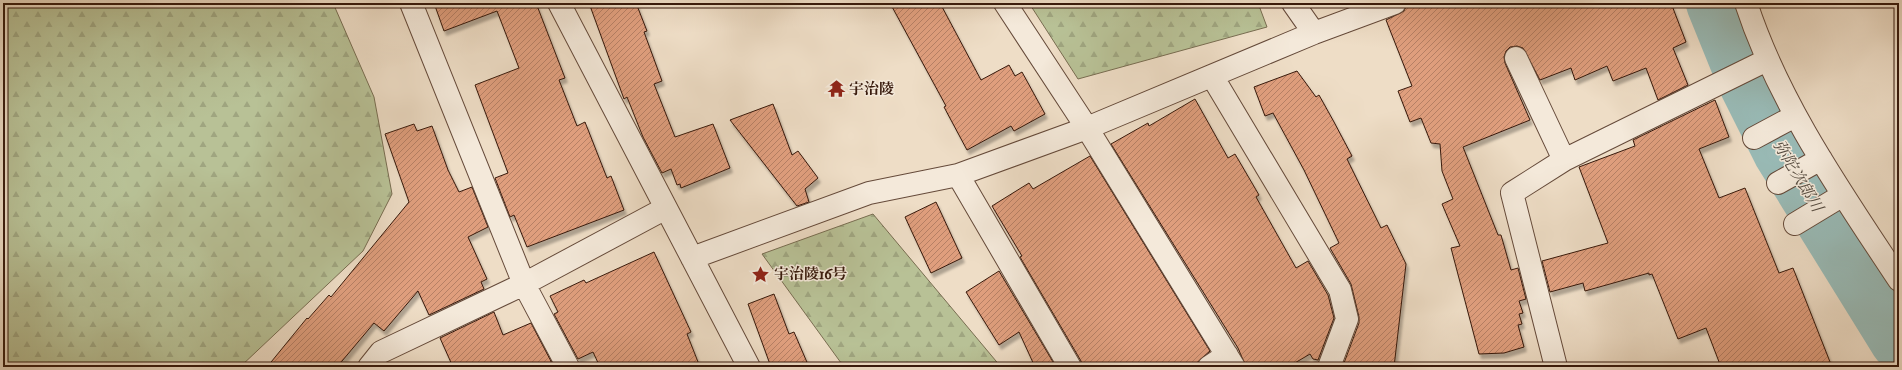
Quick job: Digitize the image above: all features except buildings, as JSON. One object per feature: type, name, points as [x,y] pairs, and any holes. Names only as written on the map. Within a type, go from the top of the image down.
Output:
[{"type":"street","points":[[411,3],[524,284],[568,367]]},
{"type":"street","points":[[559,3],[749,367]]},
{"type":"street","points":[[1005,3],[1087,128],[1231,361],[1209,367]]},
{"type":"street","points":[[1293,3],[1314,33]]},
{"type":"street","points":[[692,258],[868,193],[958,175],[1087,128],[1314,33],[1395,3]]},
{"type":"street","points":[[1746,3],[1761,63],[1789,120],[1808,138],[1811,164],[1835,200],[1899,280]]},
{"type":"street","points":[[1516,58],[1564,160]]},
{"type":"street","points":[[1556,367],[1512,193],[1564,160],[1761,63]]},
{"type":"street","points":[[1212,76],[1340,290],[1347,319],[1329,367]]},
{"type":"street","points":[[1754,138],[1789,120]]},
{"type":"street","points":[[1778,183],[1811,164]]},
{"type":"street","points":[[958,175],[1070,367]]},
{"type":"street","points":[[1799,222],[1835,200]]},
{"type":"street","points":[[380,362],[666,208]]},
{"type":"green space","points":[[3,3],[333,3],[374,97],[392,194],[363,251],[240,367],[3,367]]},
{"type":"green space","points":[[1029,3],[1258,3],[1267,27],[1078,79]]},
{"type":"green space","points":[[873,214],[1001,367],[844,367],[762,254]]},
{"type":"waterway","name":"弥陀次郎川","points":[[1715,3],[1747,82],[1782,152],[1899,341]]},
{"type":"place","name":"宇治陵","points":[[836,89]]},
{"type":"place","name":"宇治陵16号","points":[[761,274]]}]
